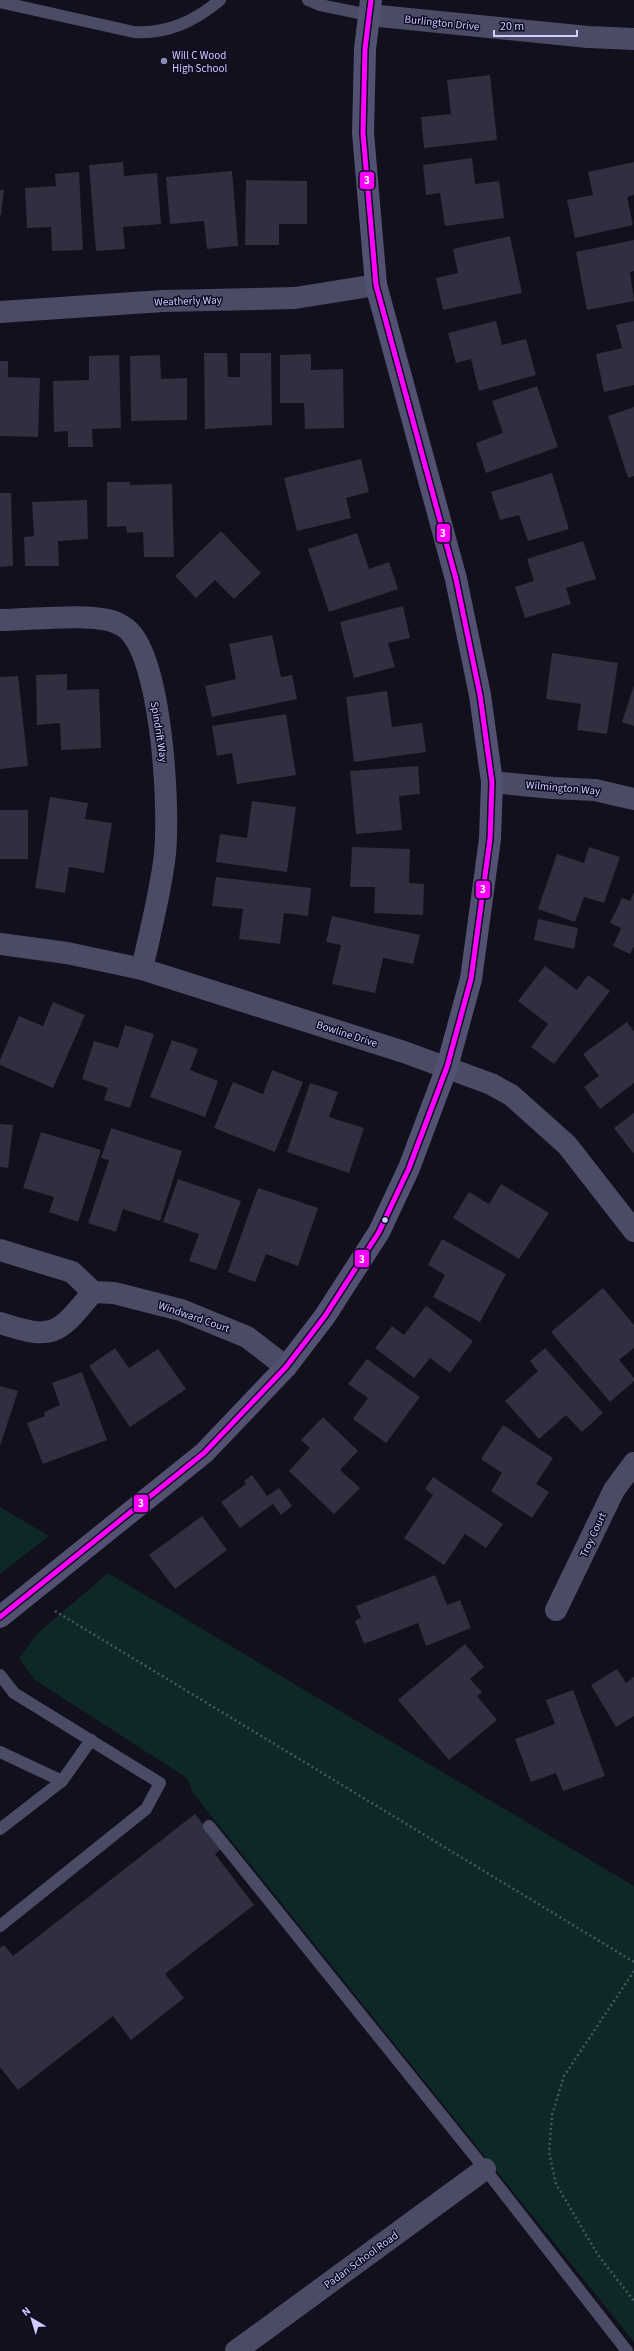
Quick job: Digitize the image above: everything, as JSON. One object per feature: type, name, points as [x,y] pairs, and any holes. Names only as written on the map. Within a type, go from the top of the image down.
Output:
[{"type":"street","name":"Burlington Drive","points":[[370,7],[580,36],[634,39]]},
{"type":"street","points":[[0,1617],[204,1453],[286,1367],[325,1316],[378,1232],[410,1168],[447,1067],[471,979],[490,839],[492,782],[480,695],[456,579],[376,285],[363,133],[365,49],[370,7]]},
{"type":"street","name":"Weatherly Way","points":[[0,312],[163,301],[295,298],[376,285]]},
{"type":"street","name":"Spindrift Way","points":[[0,620],[94,618],[116,623],[130,631],[146,664],[160,731],[168,797],[164,861],[142,969]]},
{"type":"street","name":"Wilmington Way","points":[[492,782],[553,788],[595,790],[634,799]]},
{"type":"street","name":"Bowline Drive","points":[[0,944],[67,953],[142,969],[447,1067],[491,1084],[511,1095],[567,1145],[634,1231]]},
{"type":"street","points":[[0,1250],[72,1272],[93,1292],[68,1322],[57,1330],[27,1332],[0,1323]]},
{"type":"street","name":"Windward Court","points":[[93,1292],[114,1293],[181,1310],[247,1337],[286,1367]]},
{"type":"street","name":"Troy Court","points":[[556,1610],[614,1490],[634,1463]]},
{"type":"street","name":"Padan School Road","points":[[236,2351],[485,2169]]},
{"type":"lane","points":[[0,2],[134,32],[151,33],[190,21],[220,0]]},
{"type":"lane","points":[[308,0],[320,5],[370,7]]},
{"type":"lane","points":[[0,1675],[14,1693],[160,1783],[146,1809],[0,1926]]},
{"type":"lane","points":[[0,1829],[62,1781],[91,1740]]},
{"type":"lane","points":[[0,1752],[62,1781]]},
{"type":"lane","points":[[209,1826],[485,2169],[627,2351]]},
{"type":"path","points":[[55,1611],[634,1962]]},
{"type":"path","points":[[634,1971],[564,2076],[552,2115],[549,2152],[556,2184],[598,2256],[634,2301]]},
{"type":"green space","points":[[0,1507],[49,1536],[0,1574]]},
{"type":"green space","points":[[108,1573],[634,1886],[634,2342],[193,1793],[187,1778],[35,1680],[19,1658],[38,1633]]},
{"type":"building","points":[[490,75],[497,140],[424,148],[421,117],[451,114],[447,80]]},
{"type":"building","points":[[472,158],[475,184],[499,181],[504,218],[445,226],[440,193],[426,195],[423,165]]},
{"type":"building","points":[[123,162],[124,176],[157,173],[161,224],[123,227],[125,249],[96,251],[89,165]]},
{"type":"building","points":[[634,162],[634,195],[627,197],[633,225],[575,238],[567,200],[593,195],[588,172]]},
{"type":"building","points":[[232,171],[238,246],[207,249],[204,221],[170,224],[166,177]]},
{"type":"building","points":[[79,172],[83,250],[52,251],[51,227],[27,228],[25,188],[56,186],[55,174]]},
{"type":"building","points":[[246,180],[307,181],[307,224],[279,224],[279,245],[245,245]]},
{"type":"building","points":[[0,190],[4,190],[1,215],[0,215]]},
{"type":"building","points":[[510,236],[522,293],[443,310],[436,278],[458,273],[453,249]]},
{"type":"building","points":[[634,240],[634,271],[630,272],[634,301],[587,310],[576,252]]},
{"type":"building","points":[[496,321],[502,345],[526,339],[536,375],[479,391],[471,359],[456,363],[448,333]]},
{"type":"building","points":[[634,321],[634,385],[604,392],[596,354],[622,348],[616,325]]},
{"type":"building","points":[[204,353],[227,353],[228,377],[240,377],[240,353],[271,353],[272,425],[205,429]]},
{"type":"building","points":[[311,354],[311,370],[343,369],[344,428],[305,429],[304,403],[280,403],[280,355]]},
{"type":"building","points":[[119,355],[121,428],[92,429],[93,447],[68,447],[68,431],[54,432],[53,381],[89,380],[89,356]]},
{"type":"building","points":[[160,355],[161,379],[187,378],[187,420],[131,421],[130,356]]},
{"type":"building","points":[[0,361],[8,361],[8,377],[40,378],[38,437],[0,436]]},
{"type":"building","points":[[537,386],[558,447],[486,473],[476,443],[503,433],[492,401]]},
{"type":"building","points":[[634,407],[634,476],[628,478],[608,416]]},
{"type":"building","points":[[361,459],[369,492],[346,498],[351,518],[297,531],[284,478]]},
{"type":"building","points":[[552,473],[569,529],[528,541],[519,515],[500,520],[491,492]]},
{"type":"building","points":[[107,482],[130,482],[130,485],[172,484],[174,557],[144,557],[143,532],[127,533],[126,526],[107,527]]},
{"type":"building","points":[[0,493],[11,493],[13,566],[0,567]]},
{"type":"building","points":[[87,500],[88,539],[58,541],[59,566],[25,566],[24,537],[34,536],[32,502]]},
{"type":"building","points":[[221,531],[261,573],[234,599],[215,580],[196,598],[175,576]]},
{"type":"building","points":[[357,533],[369,569],[389,562],[398,589],[329,612],[308,549]]},
{"type":"building","points":[[583,541],[596,579],[566,588],[571,604],[525,618],[515,587],[534,581],[527,559]]},
{"type":"building","points":[[403,606],[410,638],[388,643],[395,667],[354,678],[340,622]]},
{"type":"building","points":[[272,635],[281,677],[292,675],[297,699],[212,717],[205,686],[236,679],[229,644]]},
{"type":"building","points":[[552,653],[618,663],[607,734],[577,730],[581,704],[546,699]]},
{"type":"building","points":[[67,674],[67,690],[99,689],[101,748],[61,750],[60,723],[37,725],[36,675]]},
{"type":"building","points":[[18,676],[28,766],[0,769],[0,677]]},
{"type":"building","points":[[634,685],[634,726],[622,722]]},
{"type":"building","points":[[387,691],[392,727],[422,723],[426,752],[354,762],[346,697]]},
{"type":"building","points":[[286,714],[296,775],[237,784],[232,753],[217,756],[212,726]]},
{"type":"building","points":[[418,766],[420,794],[399,796],[402,830],[356,834],[350,771]]},
{"type":"building","points":[[50,797],[88,803],[85,819],[112,823],[104,873],[69,867],[65,893],[35,888]]},
{"type":"building","points":[[252,801],[296,807],[287,872],[216,862],[220,834],[247,838]]},
{"type":"building","points":[[0,810],[28,810],[28,859],[0,859]]},
{"type":"building","points":[[352,847],[410,849],[409,883],[424,884],[423,915],[374,913],[375,887],[350,887]]},
{"type":"building","points":[[589,847],[620,857],[604,903],[584,897],[575,922],[538,909],[557,854],[584,863]]},
{"type":"building","points":[[216,877],[311,888],[308,916],[284,913],[280,944],[239,939],[243,909],[212,906]]},
{"type":"building","points":[[634,892],[634,946],[630,954],[613,946],[621,928],[610,923],[622,898],[630,901]]},
{"type":"building","points":[[332,916],[420,935],[413,964],[383,958],[375,993],[332,984],[341,945],[326,942]]},
{"type":"building","points":[[538,919],[578,928],[574,949],[534,940]]},
{"type":"building","points":[[545,966],[577,990],[588,975],[610,991],[554,1064],[531,1047],[548,1024],[518,1001]]},
{"type":"building","points":[[53,1002],[85,1015],[53,1088],[0,1065],[0,1060],[19,1016],[43,1026]]},
{"type":"building","points":[[627,1022],[634,1032],[634,1083],[600,1109],[584,1087],[599,1076],[583,1054]]},
{"type":"building","points":[[125,1025],[154,1034],[130,1108],[104,1100],[108,1088],[82,1079],[94,1041],[118,1048]]},
{"type":"building","points":[[172,1040],[198,1049],[190,1070],[218,1081],[205,1117],[150,1097]]},
{"type":"building","points":[[272,1070],[303,1082],[275,1152],[214,1128],[233,1082],[263,1094]]},
{"type":"building","points":[[310,1083],[338,1092],[329,1117],[364,1128],[349,1173],[287,1152]]},
{"type":"building","points":[[634,1113],[634,1152],[633,1153],[614,1128]]},
{"type":"building","points":[[0,1124],[13,1125],[8,1168],[0,1167]]},
{"type":"building","points":[[111,1128],[182,1151],[160,1221],[123,1209],[116,1232],[88,1223],[109,1160],[101,1158]]},
{"type":"building","points":[[41,1132],[101,1150],[78,1222],[49,1212],[54,1197],[23,1188]]},
{"type":"building","points":[[178,1179],[241,1201],[216,1270],[189,1261],[199,1234],[163,1222]]},
{"type":"building","points":[[501,1184],[549,1213],[519,1259],[453,1218],[469,1192],[489,1204]]},
{"type":"building","points":[[258,1188],[318,1208],[298,1266],[266,1254],[255,1282],[228,1272]]},
{"type":"building","points":[[442,1239],[506,1274],[480,1322],[433,1297],[445,1275],[428,1265]]},
{"type":"building","points":[[603,1288],[634,1325],[634,1348],[619,1360],[634,1378],[634,1381],[610,1402],[551,1332]]},
{"type":"building","points":[[426,1306],[473,1341],[450,1373],[430,1358],[414,1378],[375,1348],[392,1326],[404,1335]]},
{"type":"building","points":[[115,1348],[129,1368],[158,1349],[186,1389],[130,1427],[89,1366]]},
{"type":"building","points":[[545,1348],[603,1413],[582,1432],[566,1415],[539,1439],[505,1401],[538,1371],[530,1361]]},
{"type":"building","points":[[367,1359],[420,1397],[386,1443],[353,1419],[368,1398],[348,1384]]},
{"type":"building","points":[[82,1372],[107,1440],[43,1464],[27,1423],[45,1416],[44,1412],[60,1405],[52,1383]]},
{"type":"building","points":[[0,1386],[18,1391],[0,1446]]},
{"type":"building","points":[[323,1417],[358,1451],[340,1470],[360,1488],[334,1514],[289,1471],[310,1448],[301,1440]]},
{"type":"building","points":[[503,1425],[553,1458],[536,1484],[549,1492],[532,1518],[491,1491],[502,1473],[481,1459]]},
{"type":"building","points":[[252,1475],[267,1496],[279,1488],[292,1506],[281,1515],[273,1504],[240,1528],[221,1502],[246,1484],[244,1481]]},
{"type":"building","points":[[433,1477],[503,1524],[486,1548],[465,1534],[444,1565],[404,1538],[433,1495],[425,1489]]},
{"type":"building","points":[[202,1516],[227,1550],[175,1589],[149,1555]]},
{"type":"building","points":[[435,1575],[447,1605],[460,1600],[471,1628],[426,1646],[418,1623],[364,1644],[355,1621],[361,1618],[356,1606]]},
{"type":"building","points":[[465,1644],[484,1667],[470,1679],[482,1692],[477,1696],[497,1720],[449,1760],[398,1700]]},
{"type":"building","points":[[617,1669],[626,1683],[634,1677],[634,1716],[616,1727],[591,1685]]},
{"type":"building","points":[[573,1690],[605,1776],[563,1791],[556,1773],[531,1782],[515,1739],[555,1724],[546,1700]]},
{"type":"building","points":[[195,1814],[222,1848],[215,1854],[254,1905],[165,1974],[184,1998],[131,2040],[113,2016],[18,2090],[0,2067],[0,1948],[4,1945],[13,1956]]},
{"type":"transit line","name":"3","points":[[0,1617],[204,1453],[286,1367],[325,1316],[379,1232],[409,1168],[447,1067],[471,979],[490,839],[492,782],[480,695],[456,579],[376,285],[363,133],[365,49],[371,0]]},
{"type":"place","name":"Will C Wood High School","points":[[164,61]]}]
